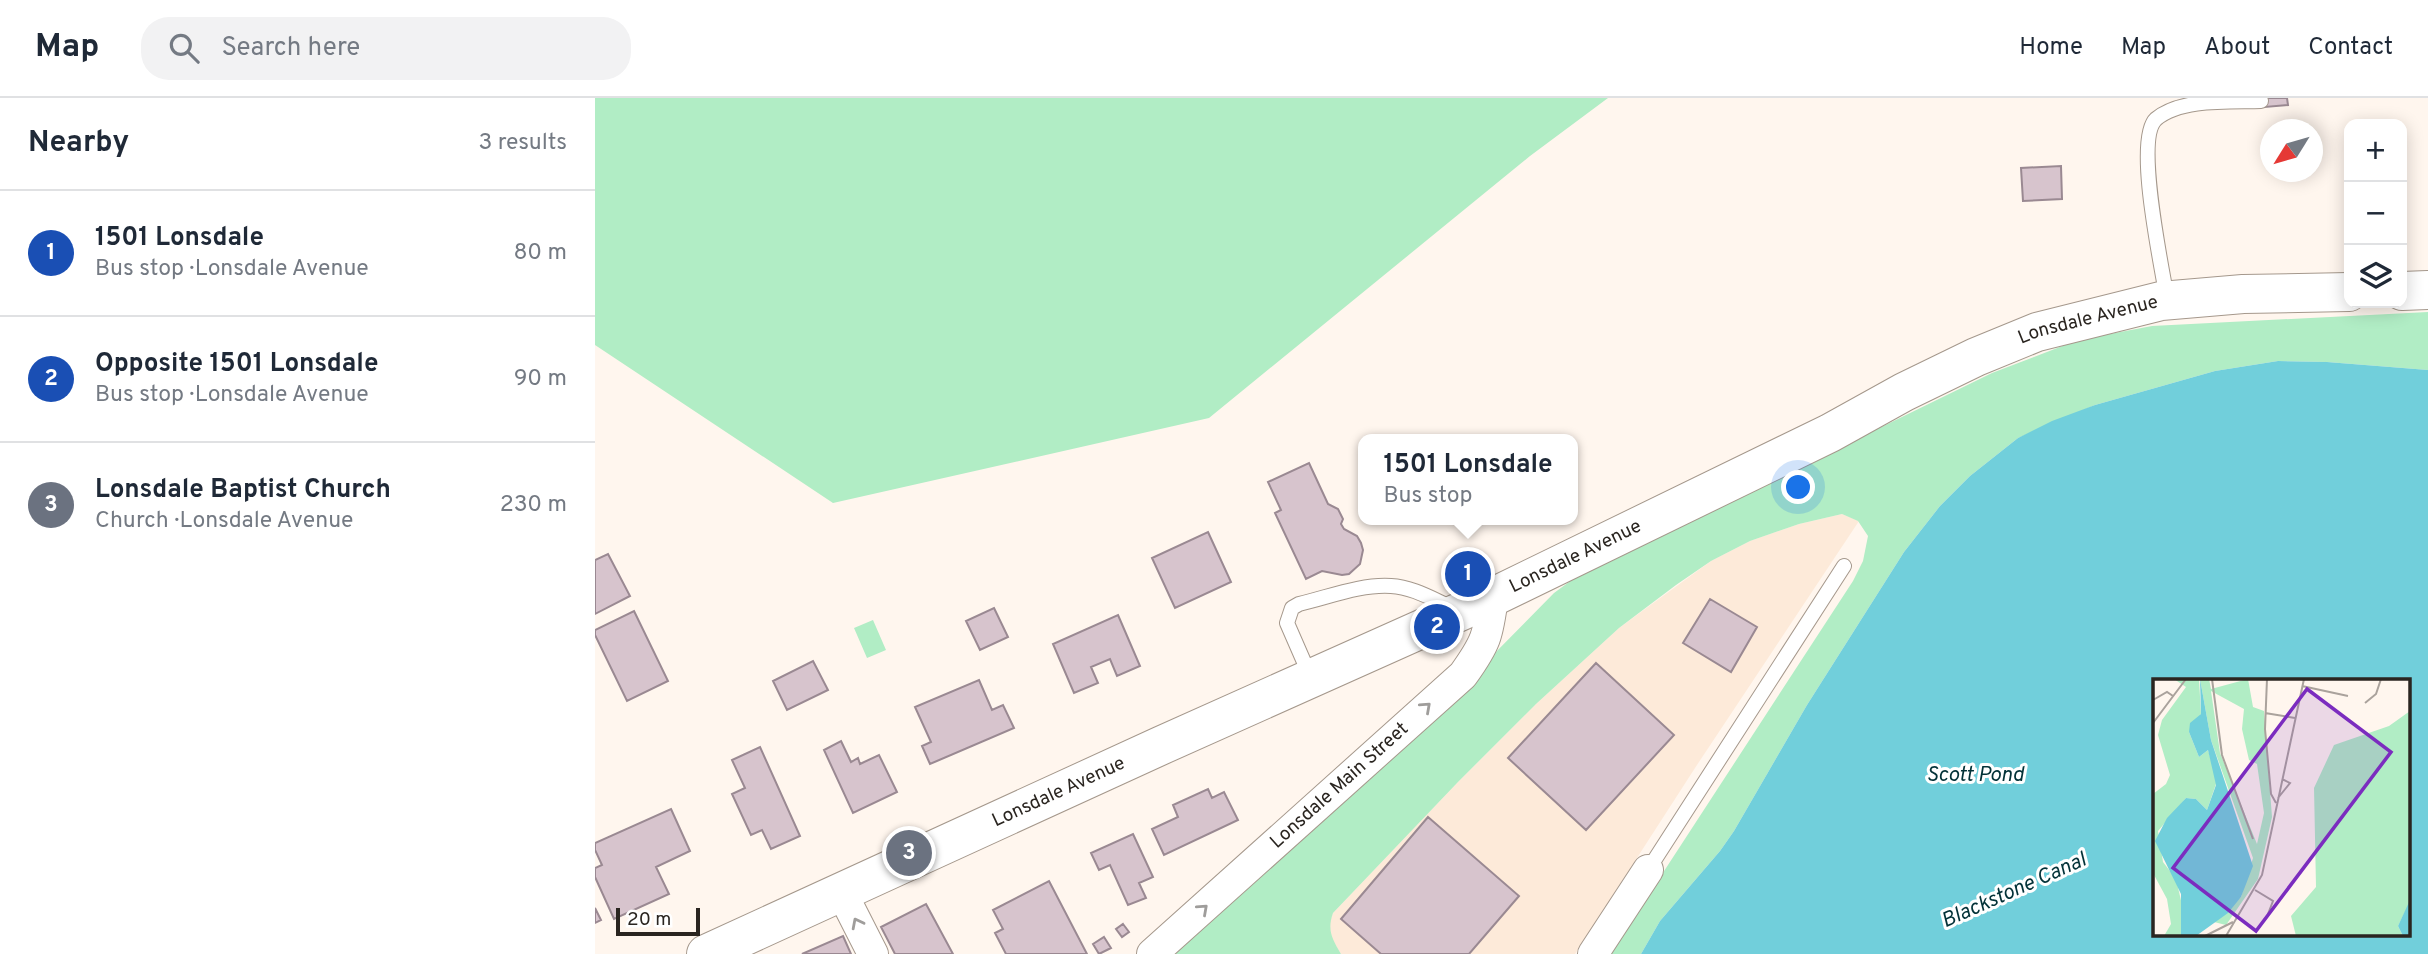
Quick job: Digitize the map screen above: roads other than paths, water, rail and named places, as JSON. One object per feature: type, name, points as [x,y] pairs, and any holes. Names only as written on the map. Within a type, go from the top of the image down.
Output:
[{"type":"main road","points":[[2407,291],[2428,290]]},
{"type":"main road","name":"Lonsdale Avenue","points":[[706,954],[1477,604],[1830,433],[1905,392],[2037,332],[2168,300],[2243,294],[2344,292]]},
{"type":"street","name":"Lonsdale Main Street","points":[[1152,954],[1463,675],[1481,650],[1489,632],[1477,604]]},
{"type":"street","points":[[1593,954],[1648,870]]},
{"type":"street","points":[[842,893],[873,954]]},
{"type":"lane","points":[[2168,300],[2147,167],[2150,128],[2159,117],[2184,106],[2212,102],[2261,101]]},
{"type":"lane","points":[[1648,870],[1844,566]]},
{"type":"lane","points":[[1311,678],[1287,623],[1292,608],[1299,604],[1368,587],[1393,586],[1477,604]]},
{"type":"water","name":"Scott Pond","points":[[2278,361],[2428,370],[2428,954],[1641,954],[1660,921],[1734,831],[1807,705],[1904,552],[1940,506],[1970,476],[2018,438],[2052,421],[2095,405],[2215,371]]},
{"type":"place","name":"1501 Lonsdale","points":[[1468,574]]},
{"type":"place","name":"Opposite 1501 Lonsdale","points":[[1437,627]]},
{"type":"place","name":"Lonsdale Baptist Church","points":[[909,853]]},
{"type":"water label","name":"Blackstone Canal","points":[[2014,891]]}]
